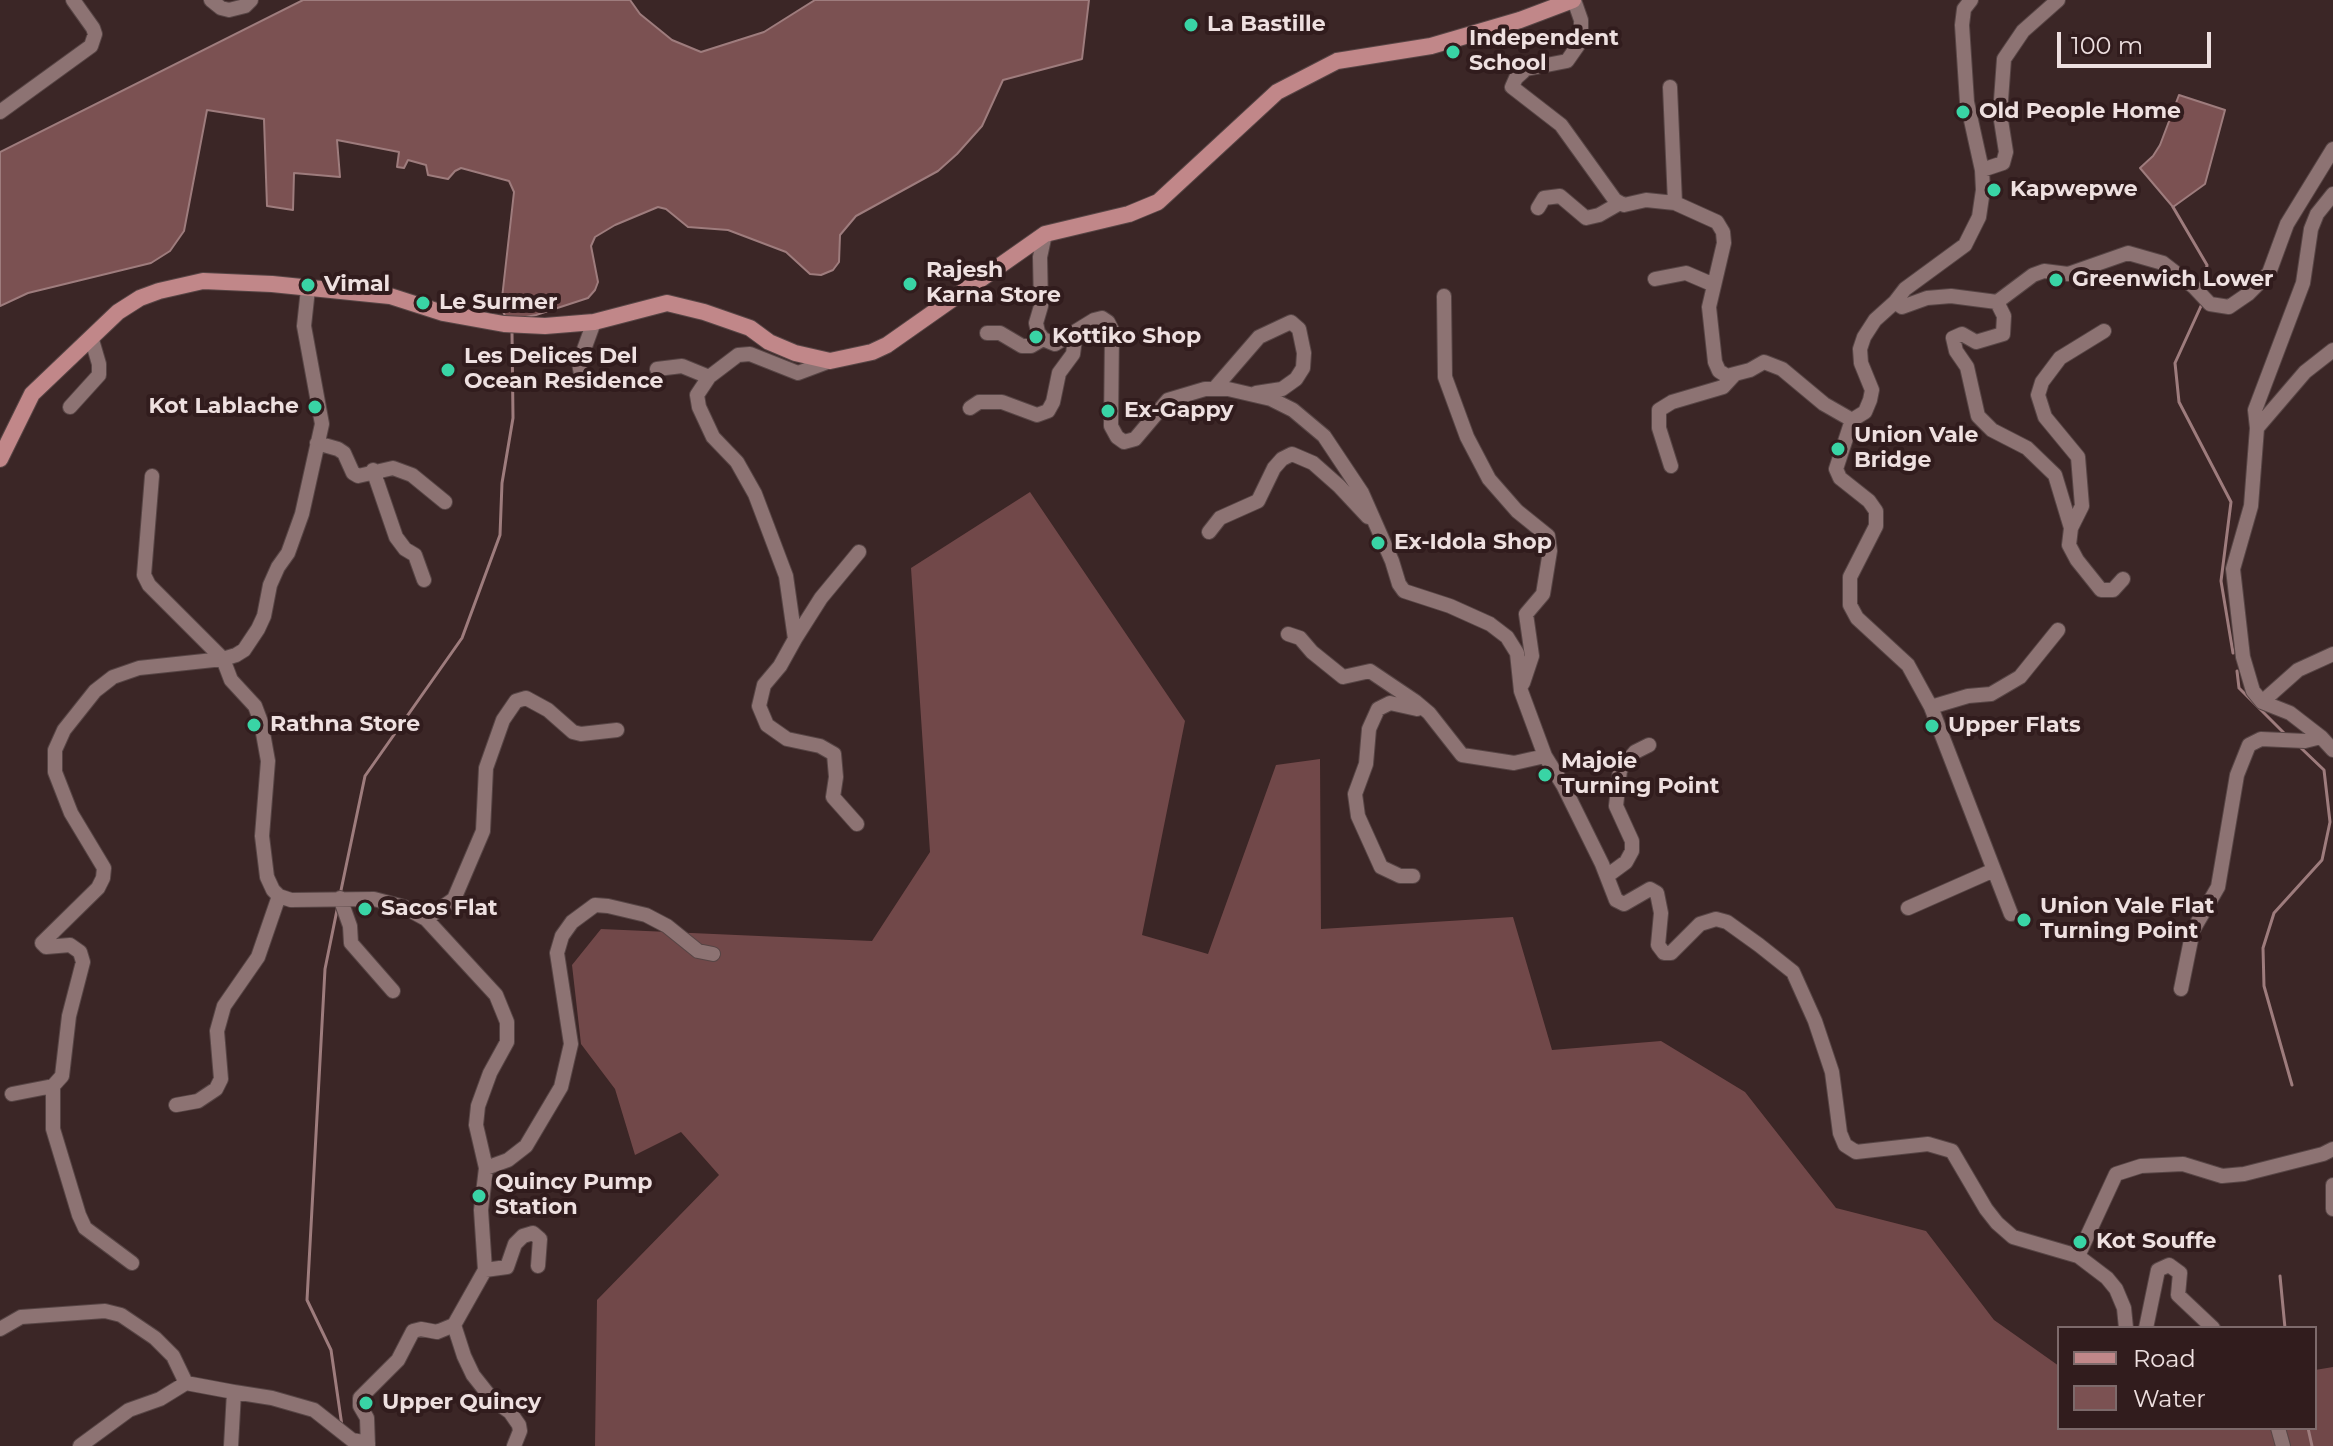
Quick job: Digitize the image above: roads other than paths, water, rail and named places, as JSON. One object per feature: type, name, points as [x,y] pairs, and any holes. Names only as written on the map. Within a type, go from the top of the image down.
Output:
[{"type":"main road","points":[[0,459],[32,394],[45,379],[92,340],[118,312],[140,298],[185,284],[219,280],[390,296],[443,313],[511,325],[594,322],[667,303],[750,328],[769,342],[795,353],[830,361],[872,352],[887,345],[1045,234],[1129,214],[1158,202],[1277,92],[1337,61],[1431,46],[1520,20],[1574,0]]},
{"type":"street","points":[[0,112],[91,46],[95,34],[93,28],[73,0]]},
{"type":"street","points":[[211,0],[229,10],[245,6],[251,0]]},
{"type":"street","points":[[1574,0],[1581,20],[1581,41],[1567,61],[1526,69],[1512,87],[1561,125],[1615,200],[1624,205],[1646,200],[1675,203],[1717,222],[1723,232],[1724,243],[1709,307],[1715,362],[1719,371],[1727,376],[1750,370],[1764,362],[1782,369],[1824,404],[1852,420]]},
{"type":"street","points":[[1971,0],[1964,9],[1962,25],[1967,102],[1982,170],[1979,217],[1965,245],[1918,277],[1875,320],[1864,337],[1860,349],[1861,363],[1872,390],[1865,412],[1852,420],[1836,469],[1840,478],[1869,501],[1876,511],[1876,526],[1850,577],[1850,605],[1857,618],[1908,665],[1931,707],[2011,914]]},
{"type":"street","points":[[1982,170],[2003,163],[2006,152],[2000,114],[2004,59],[2023,31],[2058,0]]},
{"type":"street","points":[[1670,87],[1675,203]]},
{"type":"street","points":[[1895,302],[1902,307],[1927,298],[1951,296],[1997,302],[2033,275],[2044,271],[2068,274],[2128,253],[2163,263],[2210,304],[2229,307],[2248,294],[2269,273],[2287,224],[2333,149]]},
{"type":"street","points":[[2333,194],[2317,214],[2311,229],[2303,283],[2255,410],[2257,428],[2251,506],[2233,569],[2246,676],[2253,691],[2262,702],[2290,713],[2333,750]]},
{"type":"street","points":[[1538,208],[1544,198],[1560,196],[1586,218],[1599,215],[1620,203]]},
{"type":"street","points":[[1045,234],[1040,257],[1041,306],[1036,323],[1043,339],[1055,344],[1094,320],[1102,318],[1108,322],[1112,330],[1111,426],[1117,437],[1124,442],[1135,439],[1168,400],[1205,389],[1271,399],[1293,410],[1324,436],[1362,493],[1404,591],[1490,624],[1507,637],[1517,653],[1521,691],[1545,756],[1563,785],[1616,900],[1624,904],[1650,889],[1657,893],[1661,913],[1658,945],[1664,953],[1671,953],[1700,924],[1716,919],[1727,922],[1793,972],[1815,1021],[1832,1072],[1840,1133],[1845,1145],[1856,1152],[1928,1144],[1952,1151],[1986,1209],[2013,1237],[2078,1256],[2107,1278],[2116,1289],[2124,1308],[2126,1326]]},
{"type":"street","points":[[1655,279],[1686,273],[1714,285]]},
{"type":"street","points":[[12,1094],[53,1086],[62,1076],[69,1016],[83,962],[80,952],[70,945],[46,947],[42,943],[98,888],[103,878],[104,868],[71,813],[55,772],[55,750],[64,730],[95,691],[122,672],[223,659],[244,650],[258,629],[270,585],[288,553],[302,514],[322,424],[304,326],[308,289]]},
{"type":"street","points":[[1444,296],[1445,377],[1467,437],[1489,479],[1517,511],[1548,536],[1550,551],[1543,594],[1526,614],[1532,656],[1521,691]]},
{"type":"street","points":[[1997,302],[2004,316],[2003,334],[1976,342],[1962,334],[1953,338],[1956,351],[1967,367],[1978,416],[1992,430],[2027,448],[2055,475],[2071,528]]},
{"type":"street","points":[[582,380],[579,363],[594,322]]},
{"type":"street","points":[[1214,389],[1259,337],[1291,322],[1299,329],[1304,353],[1303,368],[1296,379],[1282,389],[1251,394]]},
{"type":"street","points":[[970,408],[979,402],[991,402],[1017,406],[1037,415],[1048,411],[1059,373],[1073,354],[1076,331]]},
{"type":"street","points":[[2104,331],[2060,358],[2042,382],[2038,395],[2045,417],[2078,457],[2082,506],[2071,528],[2069,545],[2101,590],[2113,590],[2123,579]]},
{"type":"street","points":[[987,333],[1000,333],[1022,346],[1031,346],[1043,339]]},
{"type":"street","points":[[70,407],[99,375],[92,340]]},
{"type":"street","points":[[2257,428],[2305,372],[2333,350]]},
{"type":"street","points":[[795,639],[786,576],[755,494],[737,462],[713,437],[699,407],[697,395],[709,377],[738,355],[750,354],[798,373],[830,361]]},
{"type":"street","points":[[657,369],[682,366],[709,377]]},
{"type":"street","points":[[1671,466],[1659,428],[1659,410],[1672,402],[1723,387],[1735,374]]},
{"type":"street","points":[[317,443],[344,453],[353,473],[358,476],[373,470],[393,468],[412,475],[445,502]]},
{"type":"street","points":[[1209,532],[1220,518],[1258,501],[1274,468],[1292,454],[1313,463],[1373,523]]},
{"type":"street","points":[[373,470],[396,537],[405,549],[415,555],[424,580]]},
{"type":"street","points":[[80,1446],[129,1410],[160,1399],[186,1383],[272,1398],[314,1410],[352,1440],[368,1444],[367,1418],[360,1406],[364,1392],[398,1360],[413,1331],[437,1332],[454,1325],[485,1270],[481,1210],[486,1168],[476,1125],[478,1106],[490,1073],[507,1042],[507,1022],[496,995],[426,919],[388,902],[340,898],[291,900],[279,896],[267,877],[262,836],[268,761],[261,722],[255,706],[231,680],[223,659],[149,585],[144,575],[152,476]]},
{"type":"street","points":[[857,824],[833,797],[836,777],[834,754],[820,746],[787,739],[767,725],[759,706],[764,685],[780,666],[821,598],[859,552]]},
{"type":"street","points":[[1931,707],[1968,696],[1991,694],[2020,677],[2058,630]]},
{"type":"street","points":[[1288,634],[1300,638],[1343,677],[1370,671],[1429,713],[1462,755],[1514,763],[1545,756]]},
{"type":"street","points":[[2262,702],[2298,670],[2333,654]]},
{"type":"street","points":[[426,919],[454,899],[483,831],[486,768],[503,720],[516,701],[526,698],[548,710],[573,732],[617,730]]},
{"type":"street","points":[[1413,876],[1400,876],[1381,867],[1358,816],[1355,794],[1366,764],[1369,729],[1378,709],[1390,703],[1429,713]]},
{"type":"street","points":[[2181,989],[2193,930],[2218,887],[2237,775],[2249,745],[2261,739],[2305,741],[2321,737]]},
{"type":"street","points":[[1607,876],[1626,862],[1632,851],[1632,841],[1616,806],[1620,770],[1635,752],[1649,745]]},
{"type":"street","points":[[1908,908],[1994,870]]},
{"type":"street","points":[[176,1105],[198,1101],[216,1089],[221,1079],[217,1031],[224,1006],[258,957],[279,896]]},
{"type":"street","points":[[340,898],[350,926],[351,943],[393,991]]},
{"type":"street","points":[[486,1168],[508,1160],[526,1146],[561,1087],[571,1044],[557,953],[562,936],[572,922],[595,905],[608,906],[646,915],[667,926],[698,951],[713,954]]},
{"type":"street","points":[[53,1086],[53,1129],[79,1215],[90,1232],[132,1263]]},
{"type":"street","points":[[2078,1256],[2111,1181],[2124,1170],[2183,1164],[2222,1176],[2244,1174],[2333,1149]]},
{"type":"street","points":[[2333,1185],[2333,1209]]},
{"type":"street","points":[[485,1270],[507,1267],[515,1244],[523,1236],[533,1233],[540,1239],[538,1266]]},
{"type":"street","points":[[2146,1326],[2158,1270],[2169,1265],[2180,1273],[2178,1295],[2211,1326]]},
{"type":"street","points":[[0,1329],[21,1317],[105,1311],[121,1315],[155,1338],[173,1356],[186,1383]]},
{"type":"street","points":[[454,1325],[473,1375],[519,1425],[514,1446]]},
{"type":"street","points":[[231,1446],[234,1392]]},
{"type":"water","points":[[303,0],[630,0],[640,14],[672,40],[701,52],[764,32],[815,0],[1089,0],[1082,59],[1003,80],[982,126],[957,154],[938,171],[856,216],[840,235],[839,262],[833,270],[821,275],[810,274],[786,252],[728,230],[688,227],[666,209],[658,207],[595,237],[591,246],[598,282],[588,298],[511,320],[501,307],[514,192],[509,181],[461,168],[448,179],[428,175],[426,165],[408,160],[404,168],[397,167],[399,152],[337,140],[340,177],[294,173],[293,210],[267,206],[264,119],[207,110],[184,231],[170,251],[151,263],[28,293],[0,306],[0,152]]},
{"type":"water","points":[[2179,95],[2225,110],[2205,184],[2173,207],[2140,168],[2160,145]]},
{"type":"waterway","points":[[2173,207],[2207,265],[2204,287]]},
{"type":"waterway","points":[[2201,306],[2175,363],[2179,402],[2231,502],[2221,581],[2233,653]]},
{"type":"waterway","points":[[340,895],[365,776],[462,638],[500,535],[502,483],[513,418],[512,332]]},
{"type":"waterway","points":[[2237,671],[2239,688],[2284,733]]},
{"type":"waterway","points":[[2292,1085],[2264,986],[2263,948],[2274,913],[2322,860],[2330,822],[2324,770],[2301,748]]},
{"type":"waterway","points":[[337,910],[325,969],[307,1300],[331,1350],[342,1426]]},
{"type":"waterway","points":[[2280,1276],[2285,1326]]},
{"type":"waterway","points":[[2308,1430],[2312,1446]]},
{"type":"place","name":"La Bastille","points":[[1191,25]]},
{"type":"place","name":"Independent School","points":[[1453,52]]},
{"type":"place","name":"Old People Home","points":[[1963,112]]},
{"type":"place","name":"Kapwepwe","points":[[1994,190]]},
{"type":"place","name":"Greenwich Lower","points":[[2056,280]]},
{"type":"place","name":"Rajesh Karna Store","points":[[910,284]]},
{"type":"place","name":"Vimal","points":[[308,285]]},
{"type":"place","name":"Le Surmer","points":[[423,303]]},
{"type":"place","name":"Kottiko Shop","points":[[1036,337]]},
{"type":"place","name":"Les Delices Del Ocean Residence","points":[[448,370]]},
{"type":"place","name":"Kot Lablache","points":[[315,407]]},
{"type":"place","name":"Ex-Gappy","points":[[1108,411]]},
{"type":"place","name":"Union Vale Bridge","points":[[1838,449]]},
{"type":"place","name":"Ex-Idola Shop","points":[[1378,543]]},
{"type":"place","name":"Rathna Store","points":[[254,725]]},
{"type":"place","name":"Upper Flats","points":[[1932,726]]},
{"type":"place","name":"Majoie Turning Point","points":[[1545,775]]},
{"type":"place","name":"Sacos Flat","points":[[365,909]]},
{"type":"place","name":"Union Vale Flat Turning Point","points":[[2024,920]]},
{"type":"place","name":"Quincy Pump Station","points":[[479,1196]]},
{"type":"place","name":"Kot Souffe","points":[[2080,1242]]},
{"type":"place","name":"Upper Quincy","points":[[366,1403]]}]
